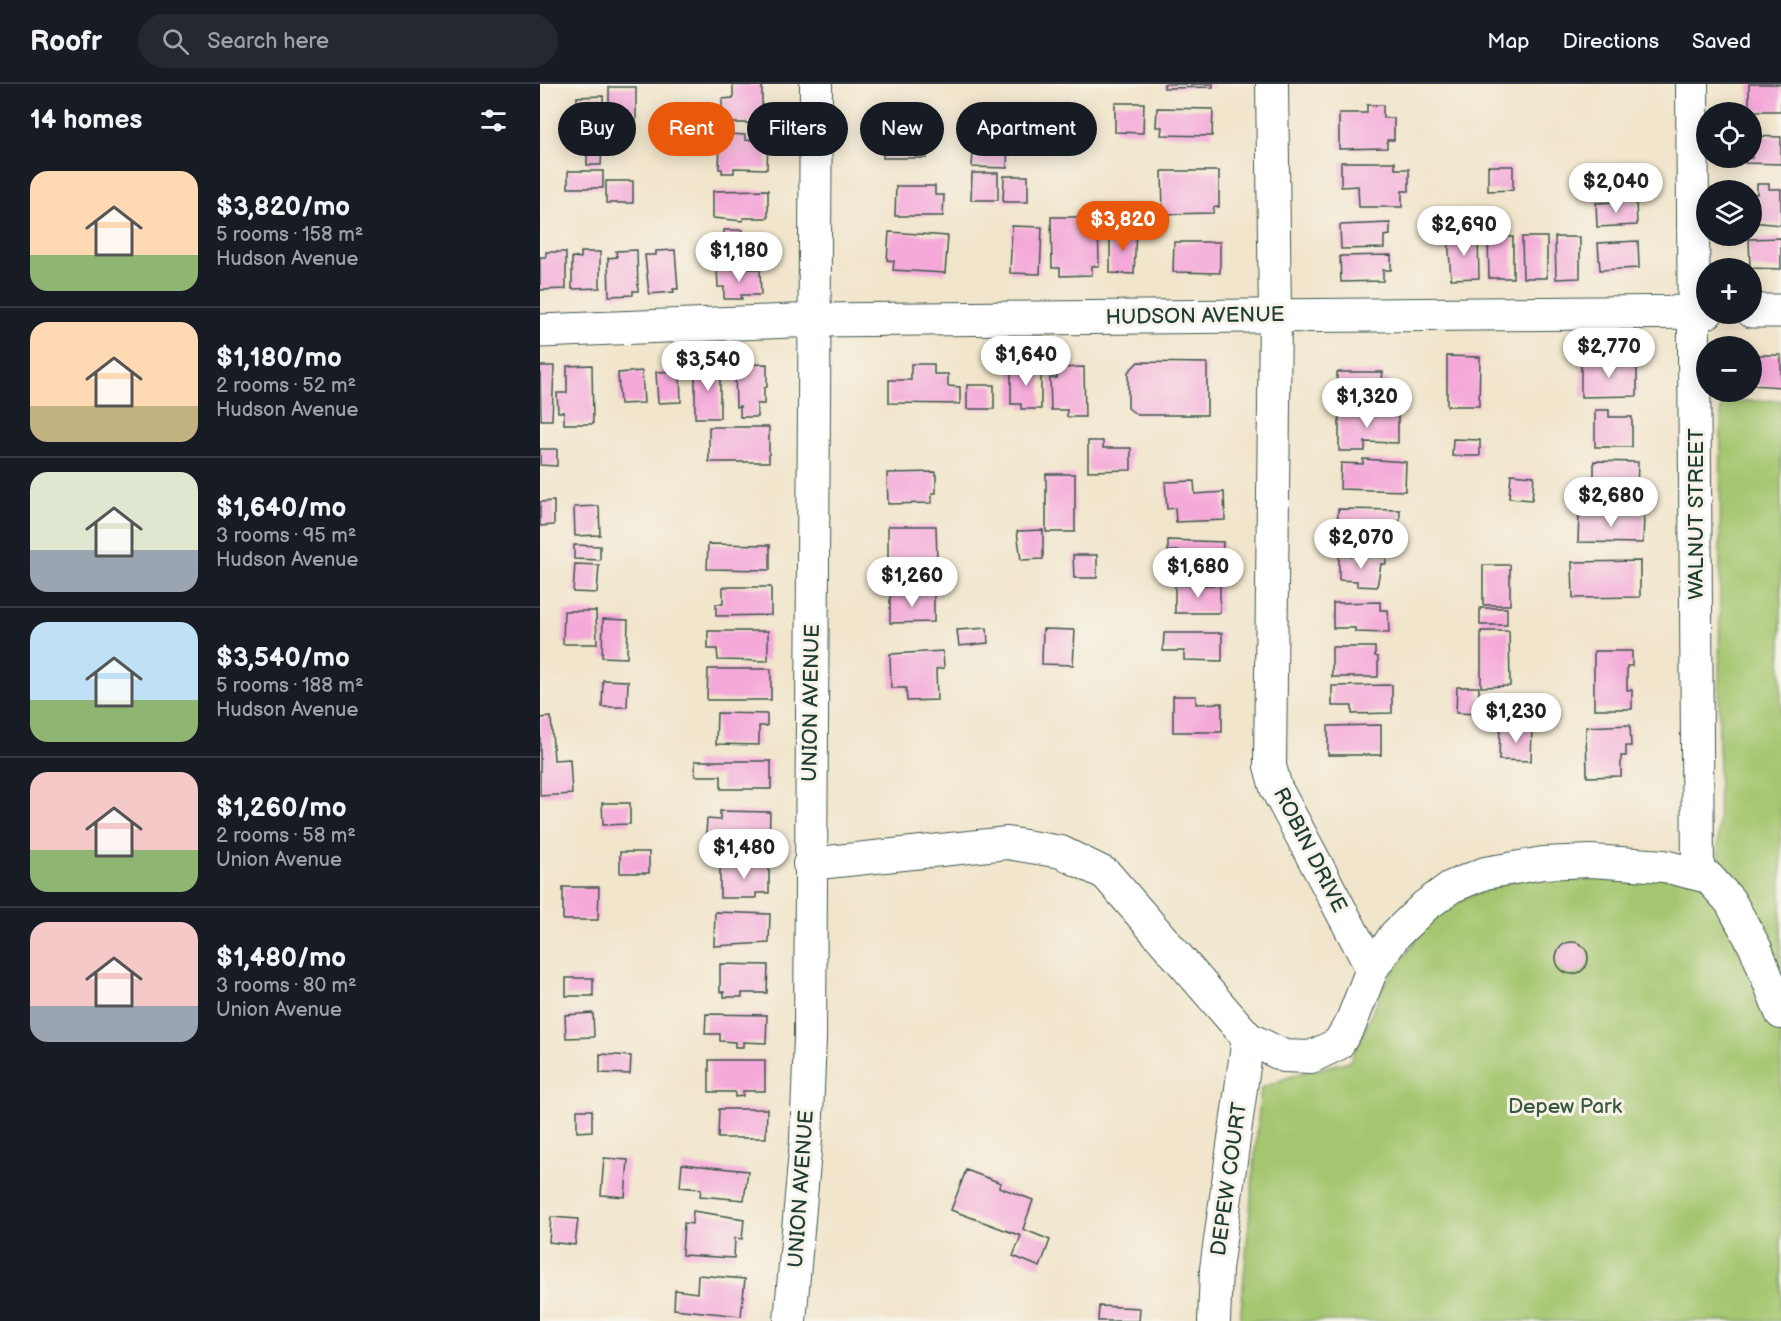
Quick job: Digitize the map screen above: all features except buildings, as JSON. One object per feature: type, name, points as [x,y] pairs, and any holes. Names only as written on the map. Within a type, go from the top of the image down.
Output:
[{"type":"street","name":"UNION AVENUE","points":[[790,1321],[806,1140],[810,1038],[809,864],[816,320],[816,84]]},
{"type":"street","name":"ROBIN DRIVE","points":[[1272,84],[1275,315],[1270,766],[1276,788],[1372,969]]},
{"type":"street","name":"WALNUT STREET","points":[[1692,84],[1699,258]]},
{"type":"street","points":[[1762,311],[1781,311]]},
{"type":"street","name":"HUDSON AVENUE","points":[[540,331],[816,320],[1696,312]]},
{"type":"street","name":"WALNUT STREET","points":[[1698,873],[1701,324]]},
{"type":"street","points":[[809,864],[1007,843],[1061,852],[1106,874],[1248,1038],[1284,1056],[1311,1057],[1338,1044],[1351,1023],[1372,969],[1395,935],[1425,906],[1451,887],[1485,873],[1544,863],[1591,861],[1664,866],[1708,877],[1730,901],[1756,949],[1781,1013]]},
{"type":"street","name":"DEPEW COURT","points":[[1214,1321],[1216,1269],[1248,1038]]},
{"type":"green space","name":"Depew Park","points":[[1781,400],[1781,1321],[1240,1321],[1261,1088],[1297,1074],[1350,1061],[1386,982],[1439,907],[1521,878],[1718,874],[1721,402]]}]
